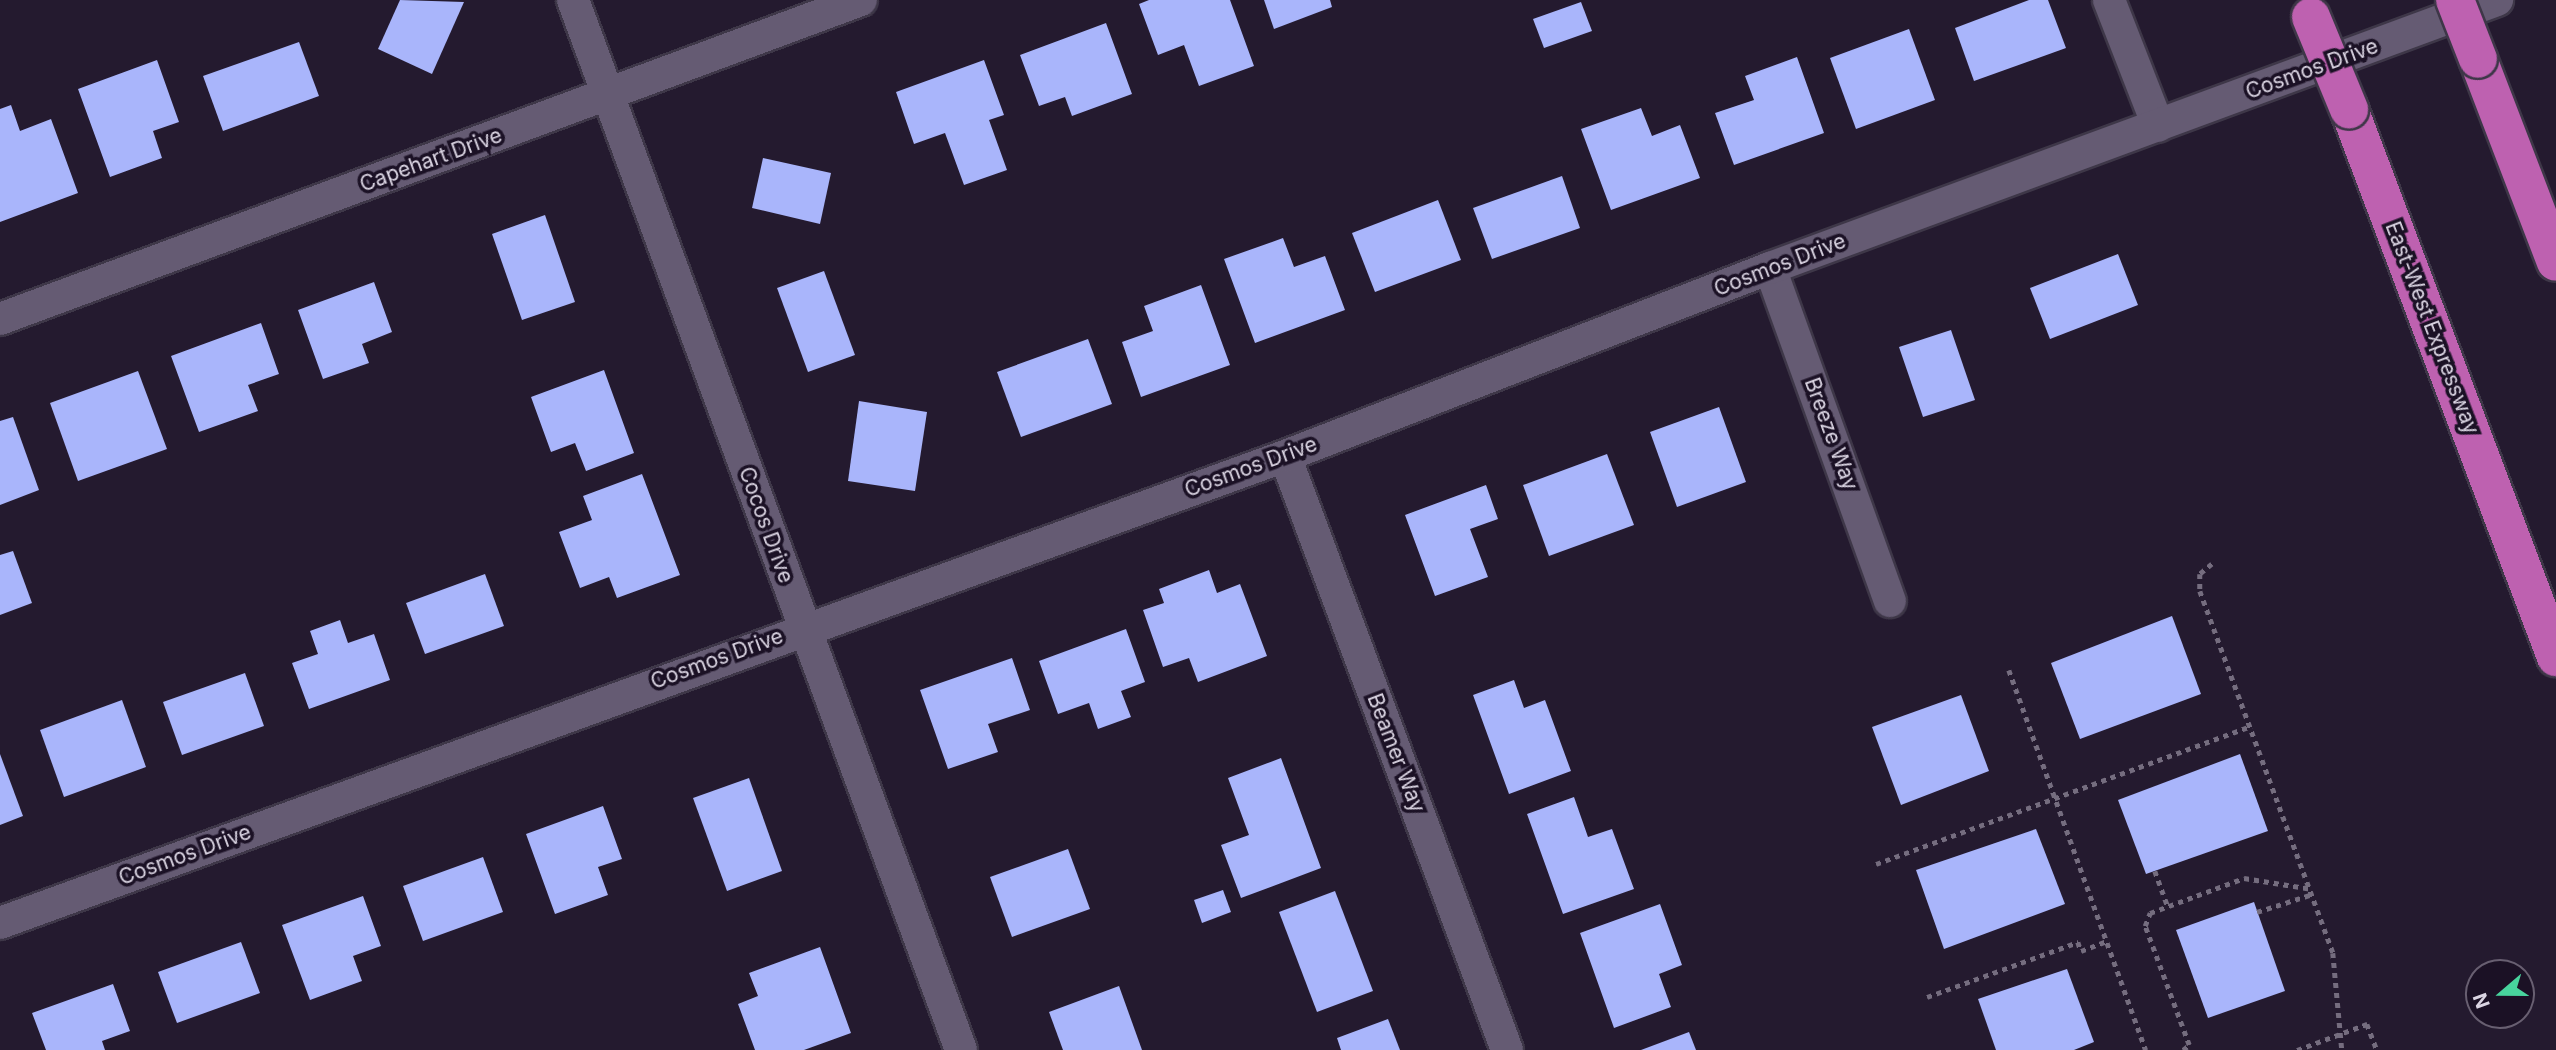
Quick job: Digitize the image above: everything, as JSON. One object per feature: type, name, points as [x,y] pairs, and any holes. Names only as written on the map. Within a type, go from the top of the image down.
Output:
[{"type":"highway","points":[[2455,0],[2556,262]]},
{"type":"highway","name":"East-West Expressway","points":[[2307,9],[2349,109],[2556,657]]},
{"type":"street","name":"Cocos Drive","points":[[573,0],[610,94],[803,627],[961,1050]]},
{"type":"street","name":"Capehart Drive","points":[[0,319],[861,0]]},
{"type":"street","points":[[2109,0],[2158,126]]},
{"type":"street","name":"Cosmos Drive","points":[[0,923],[803,627],[1285,456],[1770,268],[2497,0]]},
{"type":"street","name":"Breeze Way","points":[[1770,268],[1890,601]]},
{"type":"street","name":"Beamer Way","points":[[1285,456],[1507,1050]]},
{"type":"path","points":[[2212,564],[2200,574],[2200,591],[2333,953],[2337,1035],[2342,1050]]},
{"type":"path","points":[[2009,670],[2146,1050]]},
{"type":"path","points":[[1876,864],[2251,726]]},
{"type":"path","points":[[2155,871],[2168,906]]},
{"type":"path","points":[[2183,1050],[2190,1048],[2146,926],[2150,913],[2244,878],[2312,891]]},
{"type":"path","points":[[2257,912],[2312,891]]},
{"type":"path","points":[[1927,997],[2078,942],[2081,951],[2107,941]]},
{"type":"path","points":[[2297,1050],[2367,1024],[2377,1050]]},
{"type":"building","points":[[400,0],[464,2],[432,74],[378,49]]},
{"type":"building","points":[[1149,0],[1230,0],[1254,66],[1199,86],[1184,45],[1158,55],[1139,4]]},
{"type":"building","points":[[1264,0],[1330,0],[1332,7],[1274,29]]},
{"type":"building","points":[[2029,0],[2048,0],[2066,48],[1974,81],[1955,28]]},
{"type":"building","points":[[1581,2],[1592,31],[1544,48],[1533,19]]},
{"type":"building","points":[[1106,23],[1132,94],[1072,116],[1065,97],[1039,106],[1020,55]]},
{"type":"building","points":[[1909,29],[1935,100],[1856,129],[1830,58]]},
{"type":"building","points":[[299,42],[319,96],[223,131],[203,76]]},
{"type":"building","points":[[1797,57],[1824,133],[1734,165],[1715,113],[1754,100],[1745,76]]},
{"type":"building","points":[[157,60],[179,122],[153,131],[162,158],[110,177],[78,89]]},
{"type":"building","points":[[984,60],[1004,115],[989,120],[1007,170],[964,185],[945,133],[914,144],[896,92]]},
{"type":"building","points":[[11,105],[20,131],[51,119],[78,193],[0,222],[0,109]]},
{"type":"building","points":[[1641,108],[1652,136],[1680,125],[1700,178],[1611,210],[1581,129]]},
{"type":"building","points":[[763,158],[831,173],[820,224],[752,208]]},
{"type":"building","points":[[1562,176],[1580,228],[1492,259],[1473,208]]},
{"type":"building","points":[[1438,200],[1461,260],[1375,292],[1352,233]]},
{"type":"building","points":[[545,215],[575,302],[522,320],[492,234]]},
{"type":"building","points":[[1283,238],[1294,267],[1325,256],[1345,310],[1255,343],[1224,259]]},
{"type":"building","points":[[2118,254],[2138,305],[2050,339],[2030,288]]},
{"type":"building","points":[[824,271],[855,355],[808,372],[777,288]]},
{"type":"building","points":[[374,282],[392,332],[362,344],[369,363],[323,379],[298,310]]},
{"type":"building","points":[[1201,285],[1230,365],[1141,397],[1122,342],[1153,331],[1144,306]]},
{"type":"building","points":[[261,323],[279,374],[248,385],[258,411],[199,432],[171,356]]},
{"type":"building","points":[[1951,330],[1975,400],[1923,417],[1899,347]]},
{"type":"building","points":[[1088,339],[1112,404],[1021,437],[997,372]]},
{"type":"building","points":[[604,370],[634,453],[586,471],[575,443],[551,452],[531,397]]},
{"type":"building","points":[[138,371],[167,449],[78,481],[50,403]]},
{"type":"building","points":[[859,401],[927,412],[915,491],[848,481]]},
{"type":"building","points":[[1719,407],[1746,482],[1677,507],[1650,432]]},
{"type":"building","points":[[13,417],[39,490],[0,505],[0,421]]},
{"type":"building","points":[[1607,454],[1634,525],[1549,556],[1523,485]]},
{"type":"building","points":[[642,474],[680,575],[617,598],[609,577],[580,588],[559,532],[592,520],[583,496]]},
{"type":"building","points":[[1486,485],[1498,519],[1470,529],[1488,577],[1435,596],[1405,515]]},
{"type":"building","points":[[13,551],[32,603],[0,615],[0,555]]},
{"type":"building","points":[[1209,570],[1217,593],[1240,584],[1267,656],[1198,682],[1189,658],[1163,667],[1143,610],[1164,603],[1159,589]]},
{"type":"building","points":[[485,574],[504,626],[425,654],[406,603]]},
{"type":"building","points":[[2172,616],[2201,694],[2080,739],[2051,663]]},
{"type":"building","points":[[340,620],[348,643],[374,634],[390,680],[309,709],[292,663],[318,654],[310,631]]},
{"type":"building","points":[[1126,629],[1145,682],[1121,691],[1131,717],[1098,729],[1089,703],[1058,714],[1039,661]]},
{"type":"building","points":[[1012,658],[1030,710],[988,724],[998,752],[948,769],[920,690]]},
{"type":"building","points":[[245,673],[264,726],[182,755],[163,702]]},
{"type":"building","points":[[1514,680],[1524,708],[1545,700],[1571,771],[1509,794],[1473,695]]},
{"type":"building","points":[[1961,695],[1989,771],[1901,805],[1872,727]]},
{"type":"building","points":[[122,700],[146,767],[64,797],[40,730]]},
{"type":"building","points":[[0,754],[23,816],[0,825]]},
{"type":"building","points":[[2240,754],[2268,831],[2146,874],[2118,800]]},
{"type":"building","points":[[1281,758],[1321,868],[1241,898],[1221,845],[1249,835],[1228,778]]},
{"type":"building","points":[[749,778],[782,871],[727,891],[693,798]]},
{"type":"building","points":[[1574,797],[1588,837],[1612,829],[1634,889],[1563,914],[1527,814]]},
{"type":"building","points":[[603,806],[622,859],[598,867],[608,895],[555,914],[526,834]]},
{"type":"building","points":[[2036,829],[2065,904],[1944,949],[1916,870]]},
{"type":"building","points":[[1068,849],[1090,909],[1012,937],[990,877]]},
{"type":"building","points":[[483,857],[503,912],[423,941],[403,886]]},
{"type":"building","points":[[1223,890],[1231,912],[1202,923],[1194,900]]},
{"type":"building","points":[[1335,891],[1373,991],[1317,1012],[1279,912]]},
{"type":"building","points":[[363,896],[381,946],[353,956],[362,981],[310,1000],[282,925]]},
{"type":"building","points":[[2254,902],[2285,991],[2208,1018],[2176,930]]},
{"type":"building","points":[[1660,904],[1682,965],[1659,974],[1671,1007],[1614,1028],[1580,933]]},
{"type":"building","points":[[241,942],[260,993],[177,1023],[158,972]]},
{"type":"building","points":[[820,947],[851,1033],[804,1050],[755,1050],[738,1004],[758,996],[749,973]]},
{"type":"building","points":[[2067,969],[2094,1042],[2074,1050],[1996,1050],[1978,999]]},
{"type":"building","points":[[113,984],[130,1031],[102,1041],[105,1050],[46,1050],[32,1013]]},
{"type":"building","points":[[1119,986],[1142,1050],[1063,1050],[1049,1012]]},
{"type":"building","points":[[1388,1019],[1400,1050],[1341,1050],[1337,1038]]},
{"type":"building","points":[[1689,1032],[1696,1050],[1641,1050]]}]
